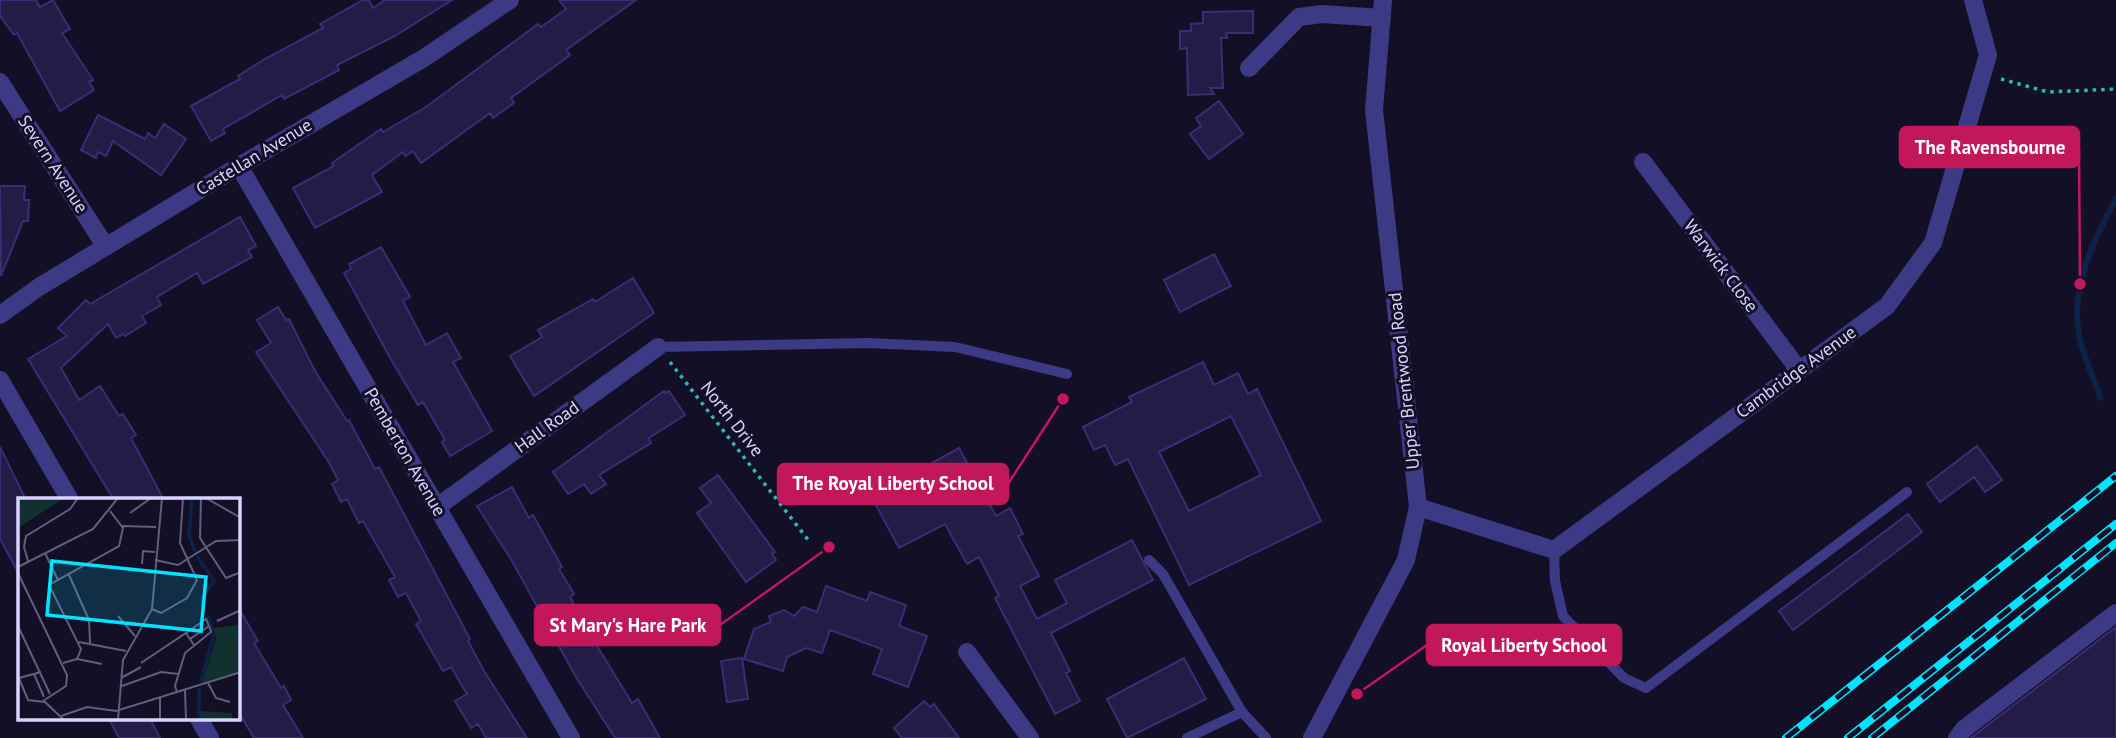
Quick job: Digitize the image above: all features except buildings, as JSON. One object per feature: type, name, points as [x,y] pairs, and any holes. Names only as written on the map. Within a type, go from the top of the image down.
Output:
[{"type":"street","name":"Castellan Avenue","points":[[0,315],[38,287],[424,58],[510,0]]},
{"type":"street","name":"Cambridge Avenue","points":[[1554,550],[1887,306],[1933,243],[1983,73],[1988,55],[1973,0]]},
{"type":"street","points":[[1249,68],[1299,17],[1382,9]]},
{"type":"street","name":"Upper Brentwood Road","points":[[1312,738],[1406,560],[1418,507],[1374,110],[1382,9]]},
{"type":"street","name":"Severn Avenue","points":[[0,82],[106,247]]},
{"type":"street","name":"Warwick Close","points":[[1643,162],[1798,370]]},
{"type":"street","name":"Pemberton Avenue","points":[[239,166],[571,738]]},
{"type":"street","name":"Hall Road","points":[[437,507],[657,347]]},
{"type":"street","points":[[0,380],[69,498]]},
{"type":"street","points":[[1418,507],[1554,550]]},
{"type":"street","points":[[1957,738],[2116,613]]},
{"type":"street","points":[[967,652],[1030,738]]},
{"type":"street","points":[[200,720],[210,738]]},
{"type":"lane","points":[[657,347],[868,343],[956,347],[1067,374]]},
{"type":"lane","points":[[1554,550],[1555,581],[1563,616],[1624,678],[1646,688],[1907,492]]},
{"type":"lane","points":[[1149,560],[1163,574],[1242,712],[1266,738]]},
{"type":"lane","points":[[1187,738],[1242,712]]},
{"type":"path","points":[[1983,73],[2048,92],[2116,89]]},
{"type":"path","name":"North Drive","points":[[657,347],[809,541]]},
{"type":"waterway","points":[[2100,398],[2079,335],[2078,300],[2092,247],[2116,199]]},
{"type":"railway","points":[[1786,738],[2116,476]]},
{"type":"railway","points":[[1848,738],[2116,524]]},
{"type":"railway","points":[[1872,738],[2116,543]]},
{"type":"place","name":"The Ravensbourne","points":[[2080,284]]},
{"type":"place","name":"The Royal Liberty School","points":[[1063,399]]},
{"type":"place","name":"St Mary's Hare Park","points":[[829,547]]},
{"type":"place","name":"Royal Liberty School","points":[[1357,694]]}]
